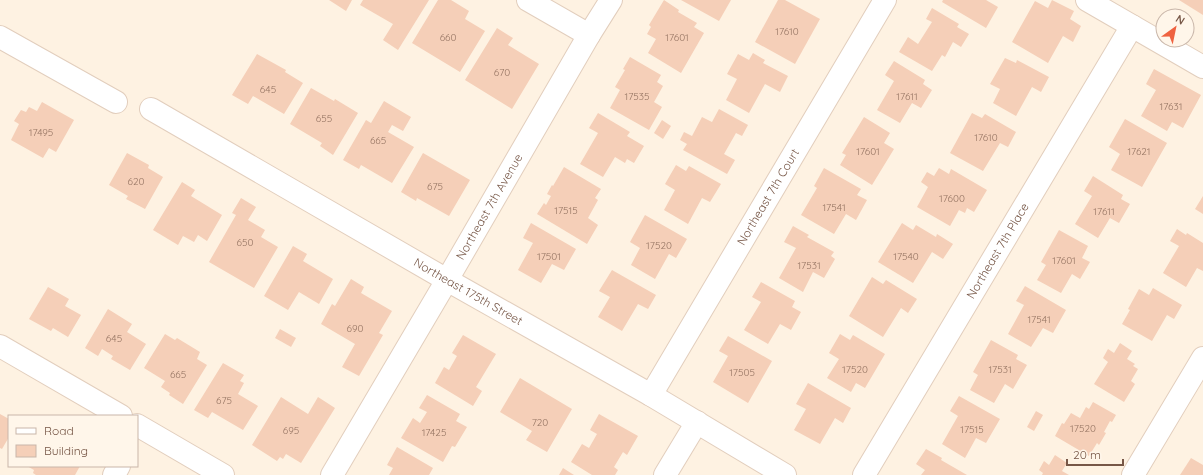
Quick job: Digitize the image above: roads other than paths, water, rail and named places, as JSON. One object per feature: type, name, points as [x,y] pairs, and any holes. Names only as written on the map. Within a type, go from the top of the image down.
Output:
[{"type":"street","points":[[528,0],[589,35]]},
{"type":"street","name":"Northeast 7th Avenue","points":[[332,475],[589,35],[611,0]]},
{"type":"street","name":"Northeast 7th Court","points":[[650,395],[885,0]]},
{"type":"street","points":[[1087,0],[1203,67]]},
{"type":"street","name":"Northeast 7th Place","points":[[864,475],[1132,26]]},
{"type":"street","points":[[0,37],[116,102]]},
{"type":"street","name":"Northeast 175th Street","points":[[151,109],[697,422],[785,475]]},
{"type":"street","points":[[0,346],[119,415]]},
{"type":"street","points":[[1133,475],[1203,358]]},
{"type":"street","points":[[665,475],[697,422]]},
{"type":"street","points":[[138,426],[223,475]]}]
